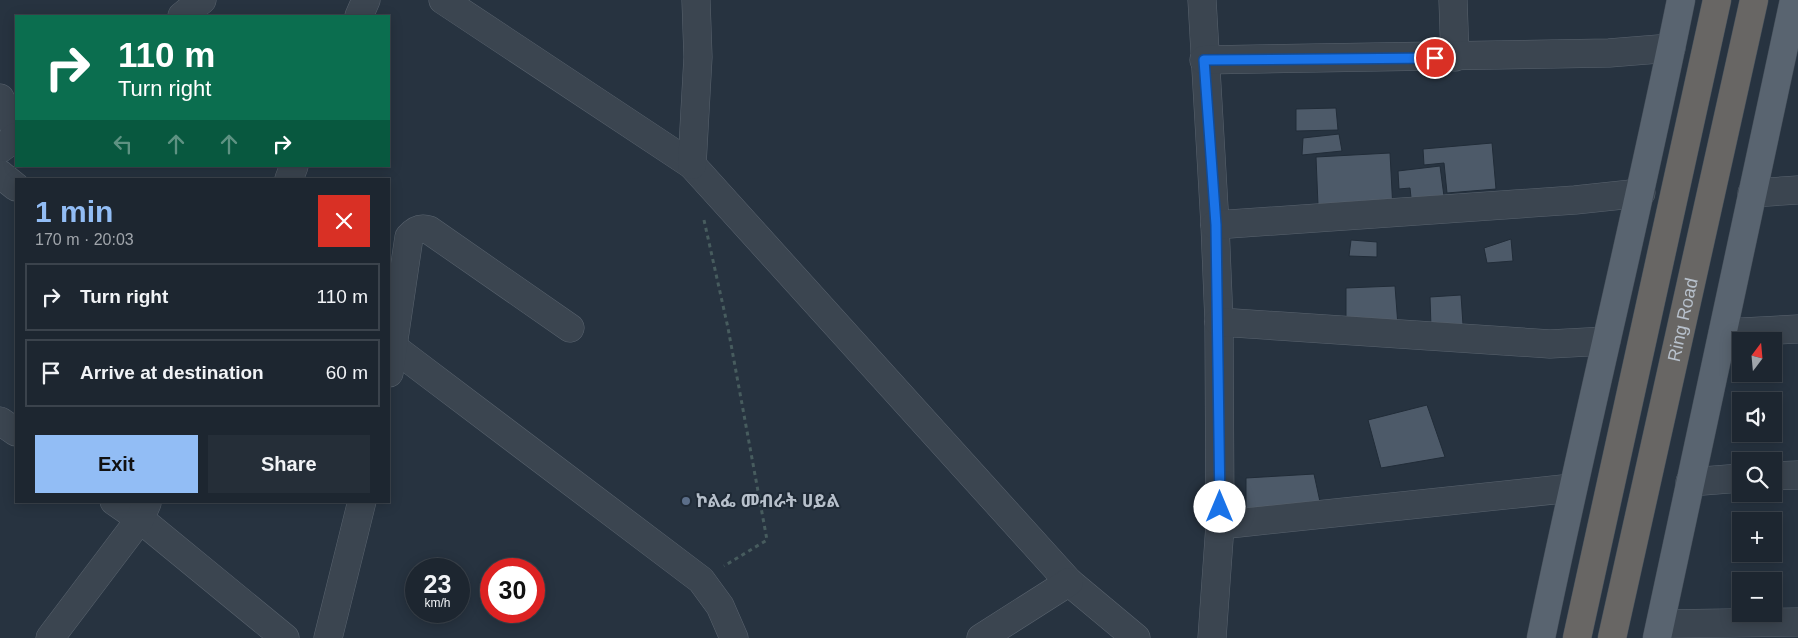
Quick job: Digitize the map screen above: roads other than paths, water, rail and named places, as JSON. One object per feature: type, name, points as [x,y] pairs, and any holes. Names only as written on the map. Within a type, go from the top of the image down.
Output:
[{"type":"highway","name":"Ring Road","points":[[1577,638],[1717,0]]},
{"type":"highway","name":"Ring Road","points":[[1612,638],[1754,0]]},
{"type":"main road","points":[[1541,638],[1572,488],[1641,193],[1681,0]]},
{"type":"main road","points":[[1659,631],[1752,193],[1793,33],[1794,0]]},
{"type":"street","points":[[183,15],[202,0]]},
{"type":"street","points":[[359,15],[366,0]]},
{"type":"street","points":[[443,0],[692,165],[1069,582],[1136,638]]},
{"type":"street","points":[[692,165],[698,57],[696,0]]},
{"type":"street","points":[[1202,0],[1204,60],[1216,225],[1219,322],[1220,525],[1212,638]]},
{"type":"street","points":[[1453,0],[1455,57]]},
{"type":"street","points":[[1204,60],[1608,54],[1672,48]]},
{"type":"street","points":[[0,98],[15,128]]},
{"type":"street","points":[[0,149],[15,138]]},
{"type":"street","points":[[0,174],[15,186]]},
{"type":"street","points":[[1752,193],[1798,190]]},
{"type":"street","points":[[1216,225],[1576,200],[1641,193]]},
{"type":"street","points":[[570,328],[430,230],[422,228],[415,230],[409,237],[390,355],[701,580],[720,606],[734,638]]},
{"type":"street","points":[[1219,322],[1550,344],[1606,341]]},
{"type":"street","points":[[1723,333],[1798,328]]},
{"type":"street","points":[[0,421],[15,431]]},
{"type":"street","points":[[1782,476],[1798,475]]},
{"type":"street","points":[[1690,482],[1732,479]]},
{"type":"street","points":[[1220,525],[1572,488]]},
{"type":"street","points":[[121,503],[144,510],[285,638]]},
{"type":"street","points":[[328,638],[362,503]]},
{"type":"street","points":[[50,638],[144,510]]},
{"type":"street","points":[[981,638],[1069,582]]},
{"type":"street","points":[[1659,631],[1798,622]]},
{"type":"place","name":"ኮልፌ መብራት ሀይል","points":[[686,501]]}]
